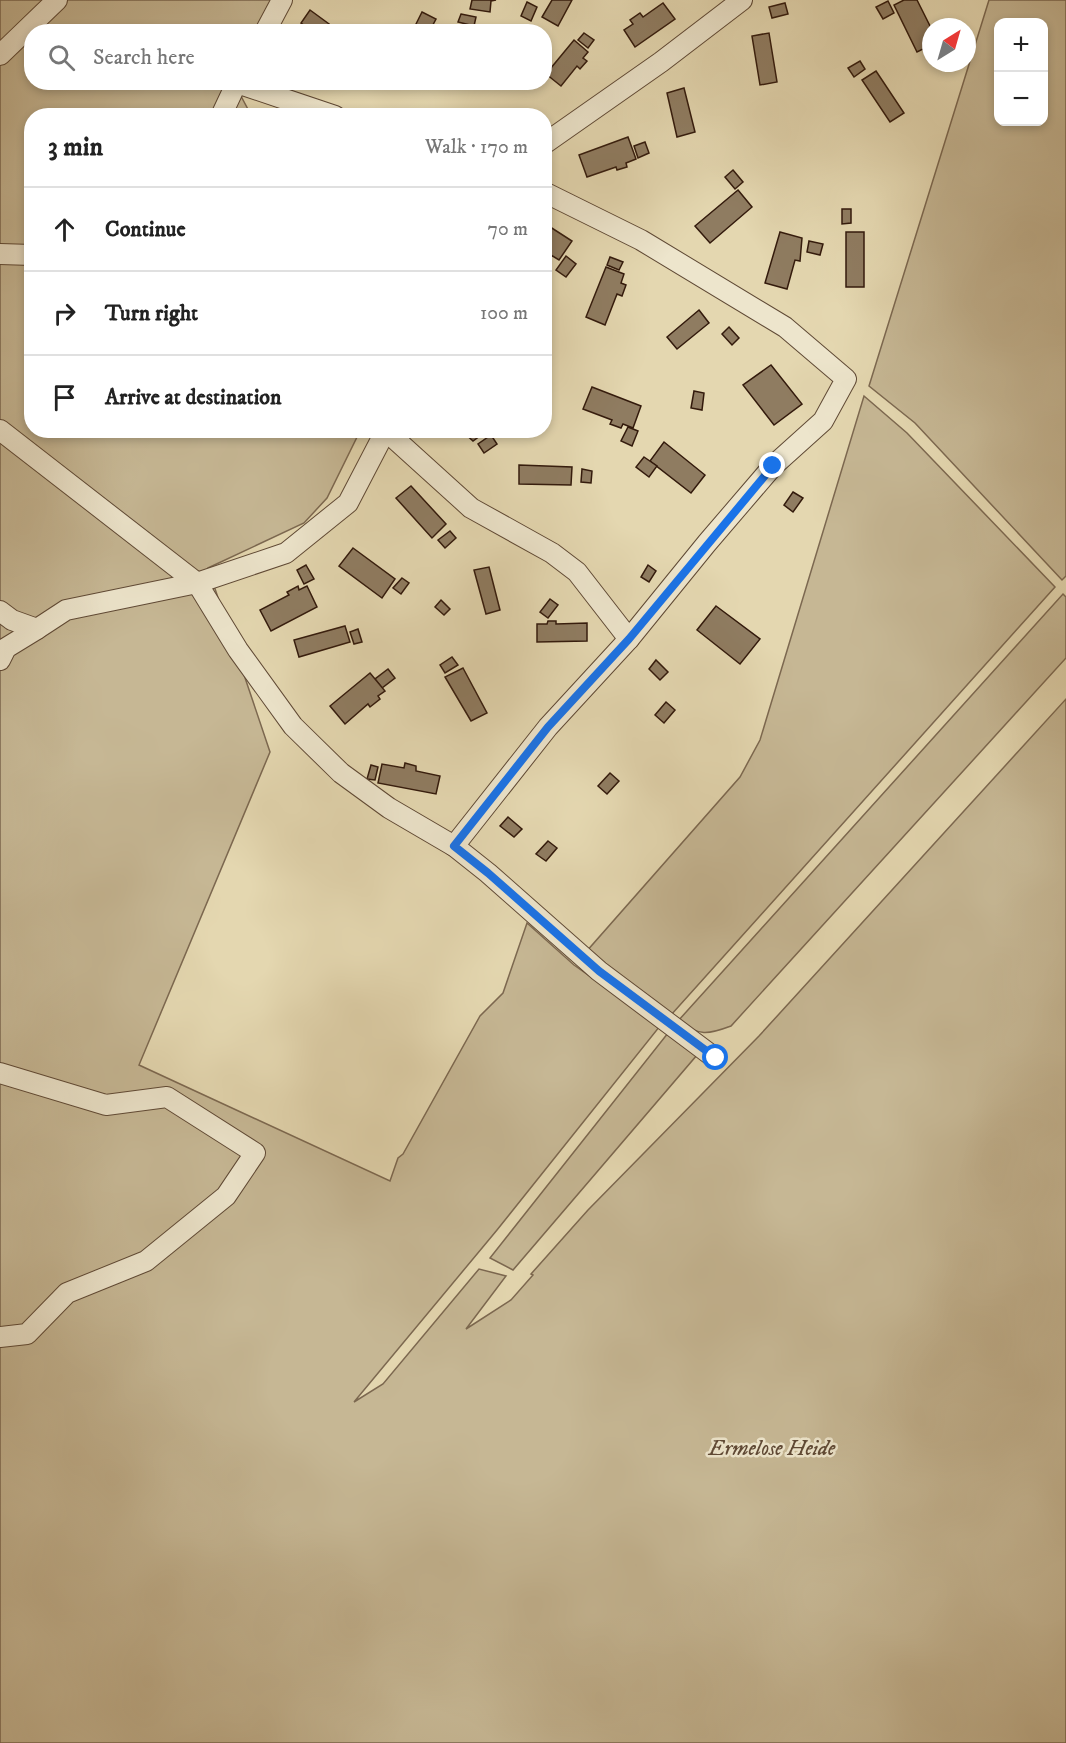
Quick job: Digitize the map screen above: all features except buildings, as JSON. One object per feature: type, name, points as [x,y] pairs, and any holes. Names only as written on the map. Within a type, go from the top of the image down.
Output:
[{"type":"lane","points":[[32,24],[57,0]]},
{"type":"lane","points":[[269,24],[282,0]]},
{"type":"lane","points":[[552,138],[661,62],[742,0]]},
{"type":"lane","points":[[0,55],[24,32]]},
{"type":"lane","points":[[225,108],[234,90]]},
{"type":"lane","points":[[258,90],[311,108]]},
{"type":"lane","points":[[454,846],[548,727],[629,639],[773,466],[823,421],[846,379],[785,327],[641,240],[552,196]]},
{"type":"lane","points":[[0,254],[24,255]]},
{"type":"lane","points":[[0,430],[197,583],[238,650],[293,726],[350,780],[388,808],[454,846],[599,971],[716,1058]]},
{"type":"lane","points":[[0,660],[6,648],[66,610],[197,583],[286,554],[348,503],[382,438]]},
{"type":"lane","points":[[394,438],[471,508],[552,553],[577,572],[629,639]]},
{"type":"lane","points":[[0,611],[12,620],[37,629]]},
{"type":"lane","points":[[0,1073],[106,1105],[167,1097],[255,1153],[225,1196],[146,1261],[67,1293],[27,1334],[0,1337]]},
{"type":"green space","name":"Ermelose Heide","points":[[0,0],[276,0],[263,24],[24,24],[24,90],[238,90],[247,108],[24,108],[24,438],[357,438],[327,498],[304,523],[208,568],[270,752],[139,1065],[390,1181],[398,1158],[403,1154],[480,1016],[503,993],[527,923],[574,965],[660,1026],[497,1230],[354,1402],[383,1384],[479,1269],[506,1276],[466,1329],[511,1300],[588,1210],[759,1036],[1066,699],[1066,1743],[0,1743]]},
{"type":"green space","points":[[989,0],[1066,0],[1066,576],[1062,580],[915,423],[869,386],[967,72],[976,72],[976,42]]},
{"type":"green space","points":[[864,396],[907,433],[1055,587],[671,1015],[586,952],[740,777],[760,740]]},
{"type":"green space","points":[[1063,594],[1066,597],[1066,658],[731,1026],[716,1031],[698,1032],[678,1021]]},
{"type":"green space","points":[[668,1033],[697,1055],[513,1270],[490,1258]]},
{"type":"route","points":[[716,1058],[599,971],[454,846],[548,727],[629,639],[773,466]]}]
